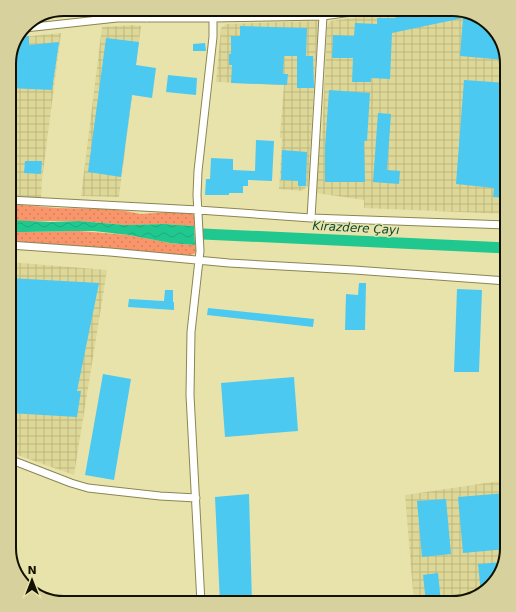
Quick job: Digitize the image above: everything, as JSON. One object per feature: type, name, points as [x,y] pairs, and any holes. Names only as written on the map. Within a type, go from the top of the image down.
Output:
[{"type":"street","points":[[33,27],[117,18],[323,16],[311,218]]},
{"type":"street","points":[[201,596],[190,374],[191,332],[200,251],[197,195],[198,171],[212,46],[213,18]]},
{"type":"street","points":[[16,200],[198,210],[311,218],[500,225]]},
{"type":"street","points":[[16,245],[110,252],[199,261],[500,280]]},
{"type":"street","points":[[16,462],[88,488],[160,496],[196,498]]},
{"type":"shaded area","points":[[367,16],[455,16],[473,21],[484,28],[494,40],[499,55],[500,64],[500,214],[364,208],[364,200],[316,193],[319,138],[322,138],[327,27],[330,21]]},
{"type":"shaded area","points":[[318,21],[308,186],[302,191],[279,189],[282,138],[280,138],[284,85],[216,82],[221,28],[226,24]]},
{"type":"shaded area","points":[[133,25],[141,26],[119,197],[81,196],[102,27]]},
{"type":"shaded area","points":[[61,33],[41,198],[16,197],[16,61],[21,43],[25,37]]},
{"type":"shaded area","points":[[16,205],[57,208],[109,209],[141,214],[167,212],[194,214],[194,226],[164,224],[126,225],[79,221],[16,221]]},
{"type":"shaded area","points":[[79,231],[129,235],[170,243],[195,245],[196,252],[185,256],[95,247],[16,241],[16,232]]},
{"type":"shaded area","points":[[16,263],[107,270],[74,475],[16,454]]},
{"type":"shaded area","points":[[500,481],[499,557],[495,569],[486,582],[473,591],[458,596],[413,596],[405,495]]},
{"type":"water","points":[[16,220],[51,222],[79,221],[126,225],[164,224],[194,226],[195,245],[170,243],[129,235],[94,231],[16,232]]},
{"type":"building","points":[[396,16],[455,16],[464,18],[473,21],[484,28],[494,40],[500,60],[460,56],[463,18],[392,33],[390,79],[371,78],[371,82],[352,82],[353,58],[332,58],[333,35],[354,36],[355,23],[377,24],[377,18],[396,18]]},
{"type":"building","points":[[240,26],[307,28],[306,56],[313,56],[314,88],[297,88],[297,56],[284,56],[283,74],[288,74],[287,85],[231,83],[232,65],[229,65],[229,54],[231,54],[231,36],[240,36]]},
{"type":"building","points":[[25,36],[29,36],[29,45],[59,42],[52,90],[16,88],[16,61],[21,43]]},
{"type":"building","points":[[106,38],[139,42],[136,65],[156,68],[152,98],[132,95],[121,177],[88,172]]},
{"type":"building","points":[[205,43],[206,51],[193,51],[193,44]]},
{"type":"building","points":[[168,75],[197,78],[196,95],[166,92]]},
{"type":"building","points":[[464,80],[500,83],[500,198],[493,197],[494,188],[456,184]]},
{"type":"building","points":[[329,90],[370,93],[367,141],[364,141],[365,182],[325,182],[325,147]]},
{"type":"building","points":[[378,113],[391,114],[387,170],[400,171],[399,184],[373,182]]},
{"type":"building","points":[[256,140],[274,141],[272,181],[248,180],[248,186],[243,186],[243,193],[229,193],[229,195],[205,195],[206,179],[210,179],[211,158],[233,159],[233,170],[255,171]]},
{"type":"building","points":[[282,150],[307,152],[306,186],[298,186],[298,181],[281,180]]},
{"type":"building","points":[[25,161],[42,161],[41,174],[24,173]]},
{"type":"building","points":[[16,278],[99,283],[77,391],[81,391],[77,417],[16,413]]},
{"type":"building","points":[[359,283],[366,283],[365,330],[345,330],[346,294],[358,295]]},
{"type":"building","points":[[457,289],[482,290],[479,372],[454,372]]},
{"type":"building","points":[[165,290],[173,290],[174,310],[128,307],[129,299],[164,301]]},
{"type":"building","points":[[208,308],[314,319],[313,327],[207,315]]},
{"type":"building","points":[[103,374],[131,379],[114,480],[85,475]]},
{"type":"building","points":[[294,377],[298,431],[225,437],[221,383]]},
{"type":"building","points":[[249,494],[252,596],[220,596],[215,497]]},
{"type":"building","points":[[500,494],[500,550],[463,553],[458,497]]},
{"type":"building","points":[[446,499],[451,554],[422,557],[417,501]]},
{"type":"building","points":[[497,563],[490,577],[480,586],[478,564]]},
{"type":"building","points":[[438,573],[440,596],[425,596],[423,575]]},
{"type":"waterway","name":"Kirazdere Çayı","points":[[203,234],[500,248]]}]
